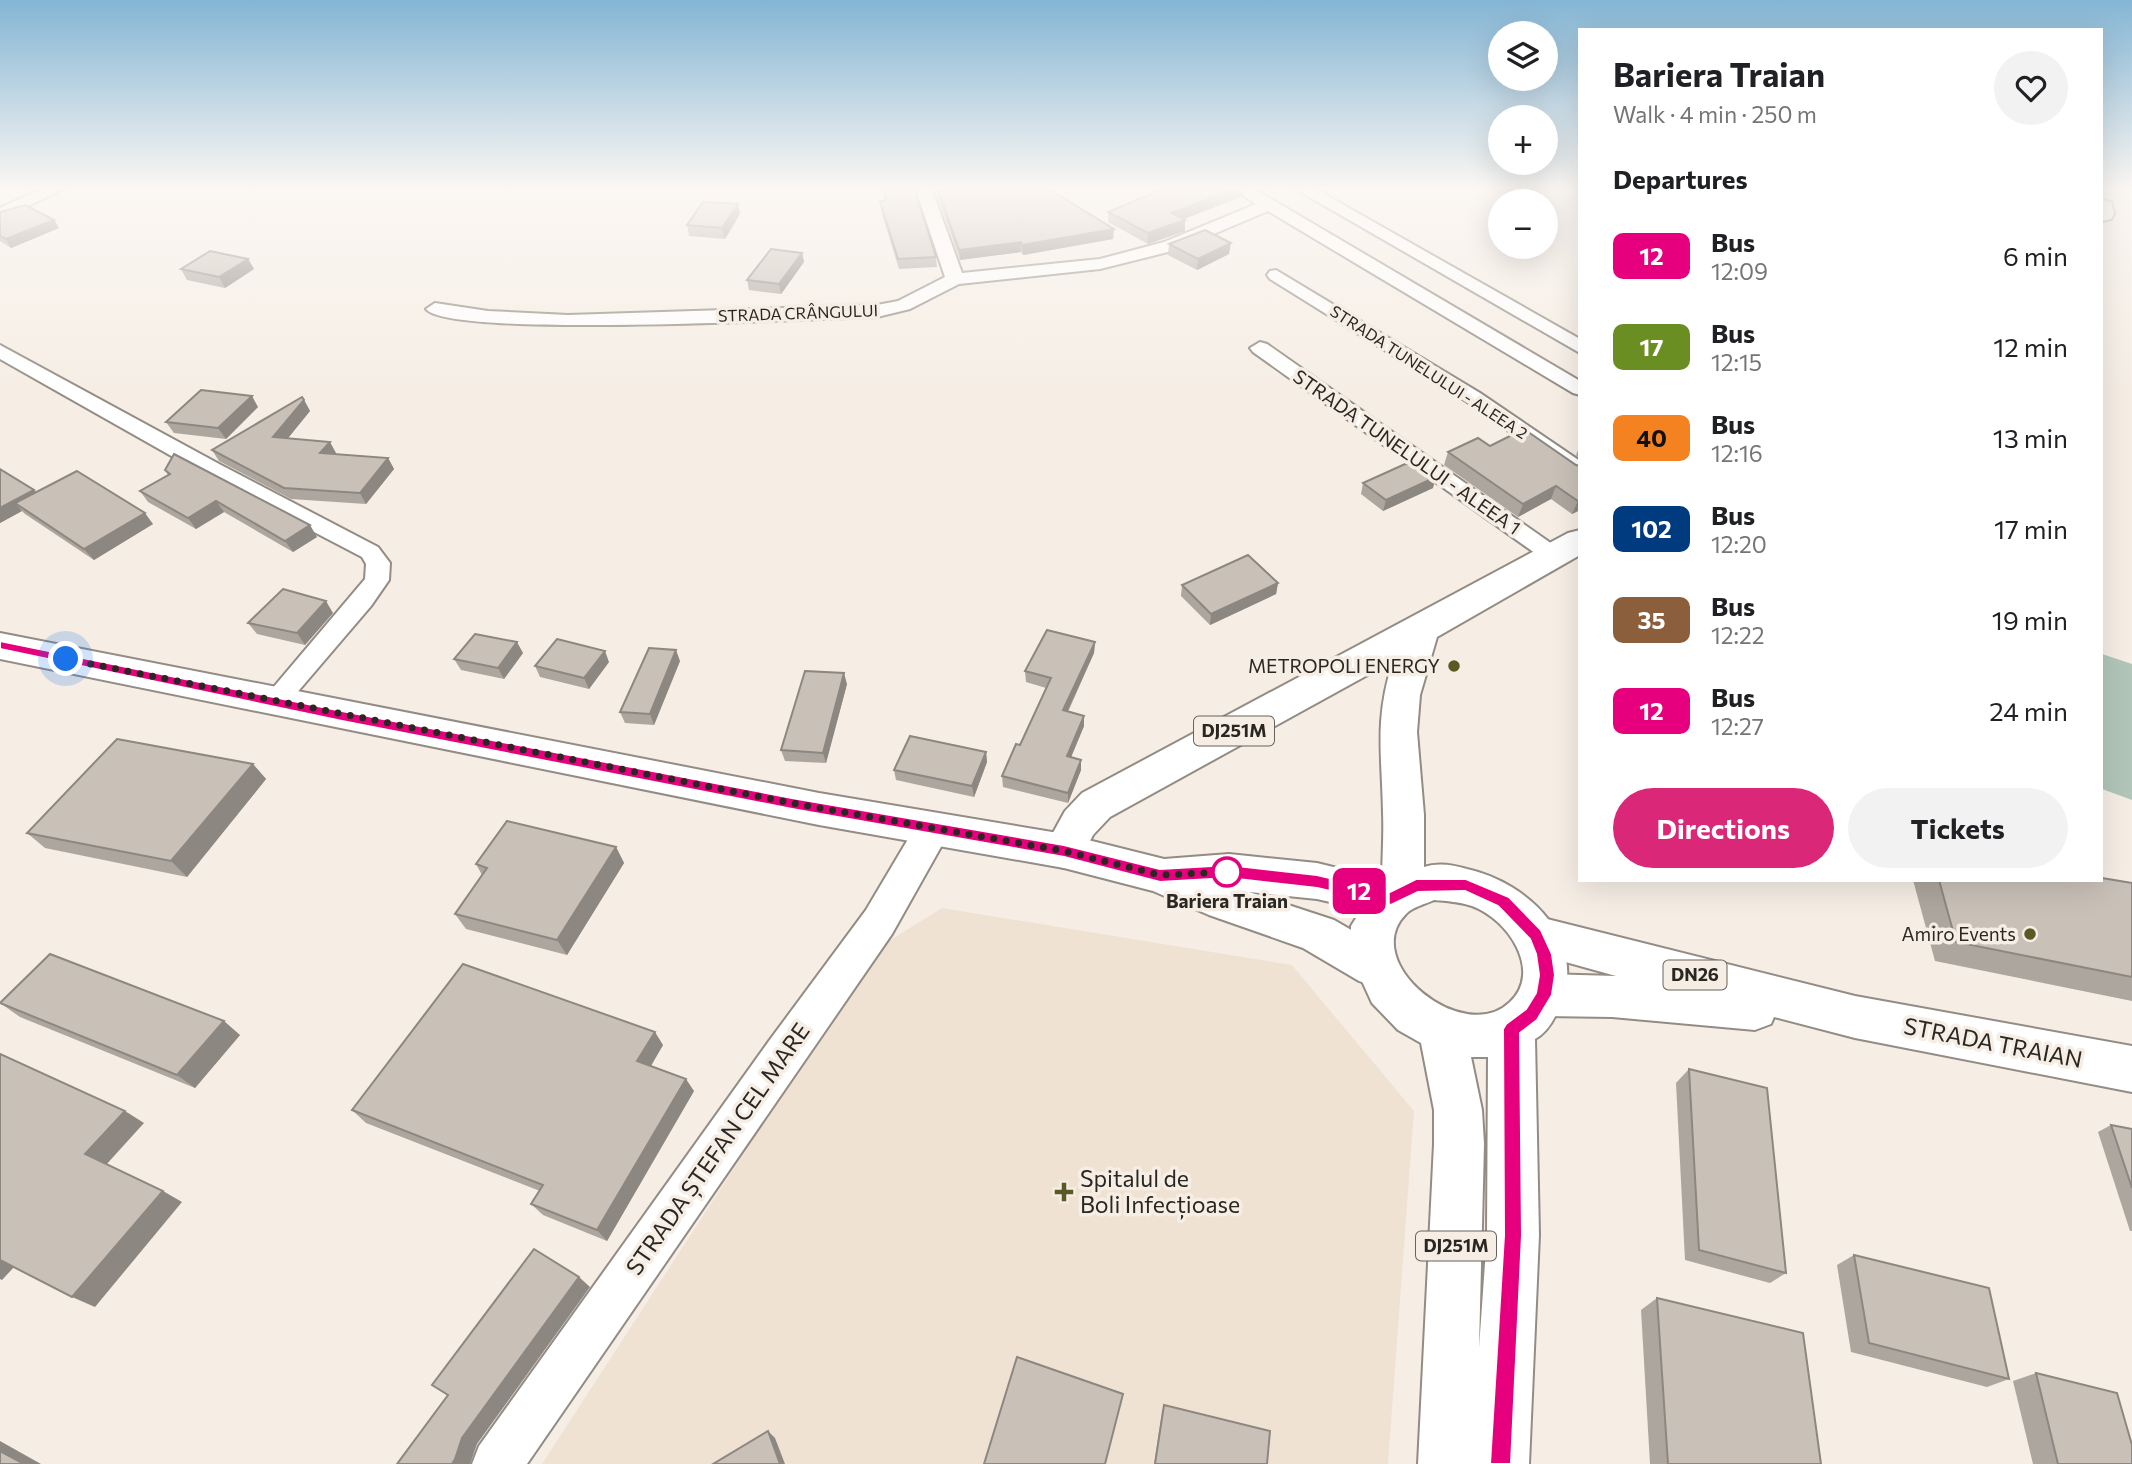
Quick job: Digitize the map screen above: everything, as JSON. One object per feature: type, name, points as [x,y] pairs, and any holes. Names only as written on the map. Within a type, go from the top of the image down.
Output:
[{"type":"main road","name":"DJ251M","points":[[1064,851],[1079,823],[1096,805],[1567,548]]},
{"type":"main road","points":[[1397,895],[1404,815],[1398,732],[1401,695],[1421,630]]},
{"type":"main road","name":"DN26","points":[[0,646],[274,702],[933,829],[1064,851],[1160,875],[1224,902],[1318,934],[1375,967]]},
{"type":"main road","points":[[1404,815],[1435,855],[1466,885]]},
{"type":"main road","name":"DN26","points":[[1160,875],[1229,872],[1317,881],[1397,895]]},
{"type":"main road","name":"DN26","points":[[1433,883],[1466,885],[1503,902],[1535,934],[1546,965],[1528,1012],[1490,1035],[1466,1035],[1442,1030],[1419,1020],[1400,1005],[1384,987],[1375,967],[1370,941],[1376,917],[1397,895],[1433,883]]},
{"type":"main road","name":"STRADA TRAIAN","points":[[1535,934],[1855,1017],[2132,1069]]},
{"type":"main road","name":"STRADA TRAIAN","points":[[1528,1012],[1612,996],[1855,1017]]},
{"type":"main road","name":"DJ251M","points":[[1500,1464],[1528,1012]]},
{"type":"main road","name":"DJ251M","points":[[1442,1030],[1458,1110],[1459,1144],[1447,1464]]},
{"type":"street","points":[[947,255],[955,279]]},
{"type":"street","name":"STRADA CRÂNGULUI","points":[[435,309],[459,314],[568,321],[877,311],[904,305],[955,279],[1100,264],[1134,255]]},
{"type":"street","points":[[1355,255],[1578,388]]},
{"type":"street","points":[[1419,255],[1578,346]]},
{"type":"street","name":"STRADA TUNELULUI - ALEEA 2","points":[[1276,275],[1473,397],[1578,470]]},
{"type":"street","name":"STRADA TUNELULUI - ALEEA 1","points":[[1260,348],[1567,548]]},
{"type":"street","points":[[0,351],[213,470],[370,552],[378,563],[377,580],[363,600],[274,702]]},
{"type":"street","name":"STRADA ȘTEFAN CEL MARE","points":[[497,1464],[850,964],[933,829]]},
{"type":"shaded area","name":"Spitalul de Boli Infecțioase","points":[[942,908],[1292,965],[1414,1111],[1388,1464],[542,1464],[876,949]]},
{"type":"green space","points":[[2103,654],[2132,664],[2132,800],[2103,789]]},
{"type":"building","points":[[203,255],[231,255],[248,259],[219,277],[181,269]]},
{"type":"building","points":[[766,255],[800,255],[779,284],[747,280]]},
{"type":"building","points":[[897,255],[936,257],[898,259]]},
{"type":"building","points":[[201,390],[252,396],[218,428],[166,422]]},
{"type":"building","points":[[302,397],[304,400],[273,437],[330,442],[320,453],[388,458],[360,493],[284,488],[212,450]]},
{"type":"building","points":[[1524,429],[1578,466],[1578,501],[1556,486],[1523,504],[1448,452],[1478,438],[1490,446]]},
{"type":"building","points":[[174,454],[310,525],[285,541],[216,501],[188,518],[140,491],[170,474],[165,470]]},
{"type":"building","points":[[1414,460],[1436,477],[1386,500],[1363,483]]},
{"type":"building","points":[[0,469],[34,490],[0,508]]},
{"type":"building","points":[[77,471],[145,513],[84,549],[15,503]]},
{"type":"building","points":[[1248,555],[1278,583],[1211,614],[1182,585]]},
{"type":"building","points":[[283,589],[326,601],[297,633],[248,623]]},
{"type":"building","points":[[1047,630],[1095,642],[1063,710],[1084,716],[1067,756],[1081,760],[1068,793],[1002,776],[1016,744],[1020,745],[1051,678],[1025,671]]},
{"type":"building","points":[[475,634],[517,642],[498,668],[454,659]]},
{"type":"building","points":[[557,639],[605,651],[584,678],[535,666]]},
{"type":"building","points":[[649,648],[676,650],[650,714],[620,712]]},
{"type":"building","points":[[805,671],[844,673],[823,753],[781,750]]},
{"type":"building","points":[[910,736],[986,752],[972,786],[894,770]]},
{"type":"building","points":[[117,739],[253,764],[171,861],[27,833]]},
{"type":"building","points":[[507,821],[616,847],[557,940],[455,914],[487,868],[476,864]]},
{"type":"building","name":"Amiro Events","points":[[2103,878],[2132,883],[2132,977],[1956,942],[1940,882],[2103,882]]},
{"type":"building","points":[[50,954],[224,1021],[177,1075],[0,1003]]},
{"type":"building","points":[[463,964],[655,1032],[637,1061],[686,1079],[597,1230],[531,1204],[543,1185],[352,1110]]},
{"type":"building","points":[[0,1054],[125,1111],[85,1154],[163,1191],[72,1297],[0,1260]]},
{"type":"building","points":[[1689,1069],[1767,1088],[1786,1273],[1699,1250]]},
{"type":"building","points":[[2111,1125],[2132,1129],[2132,1188]]},
{"type":"building","points":[[534,1249],[579,1277],[462,1438],[452,1464],[397,1464],[448,1395],[432,1385]]},
{"type":"building","points":[[1854,1255],[1989,1288],[2009,1379],[1869,1343]]},
{"type":"building","points":[[1657,1298],[1803,1333],[1821,1464],[1668,1464]]},
{"type":"building","points":[[1017,1357],[1123,1394],[1105,1464],[984,1464]]},
{"type":"building","points":[[2036,1373],[2117,1393],[2132,1445],[2132,1464],[2058,1464]]},
{"type":"building","points":[[1164,1405],[1270,1431],[1267,1464],[1155,1464]]},
{"type":"building","points":[[768,1431],[780,1464],[713,1464]]},
{"type":"building","points":[[0,1451],[24,1464],[0,1464]]},
{"type":"bus line","name":"12","points":[[0,646],[342,716],[792,803],[1064,851],[1160,875],[1229,872],[1317,881],[1391,898],[1416,886],[1448,883],[1466,885],[1503,902],[1521,917],[1535,934],[1544,954],[1547,975],[1544,995],[1532,1015],[1511,1029],[1513,1235],[1501,1464]]},
{"type":"place","name":"METROPOLI ENERGY","points":[[1454,666]]},
{"type":"place","name":"Bariera Traian","points":[[1227,872]]},
{"type":"place","name":"Amiro Events","points":[[2030,934]]},
{"type":"place","name":"Spitalul de Boli Infecțioase","points":[[1064,1192]]},
{"type":"route","points":[[66,659],[342,716],[792,803],[1064,851],[1160,875],[1227,872]]}]
